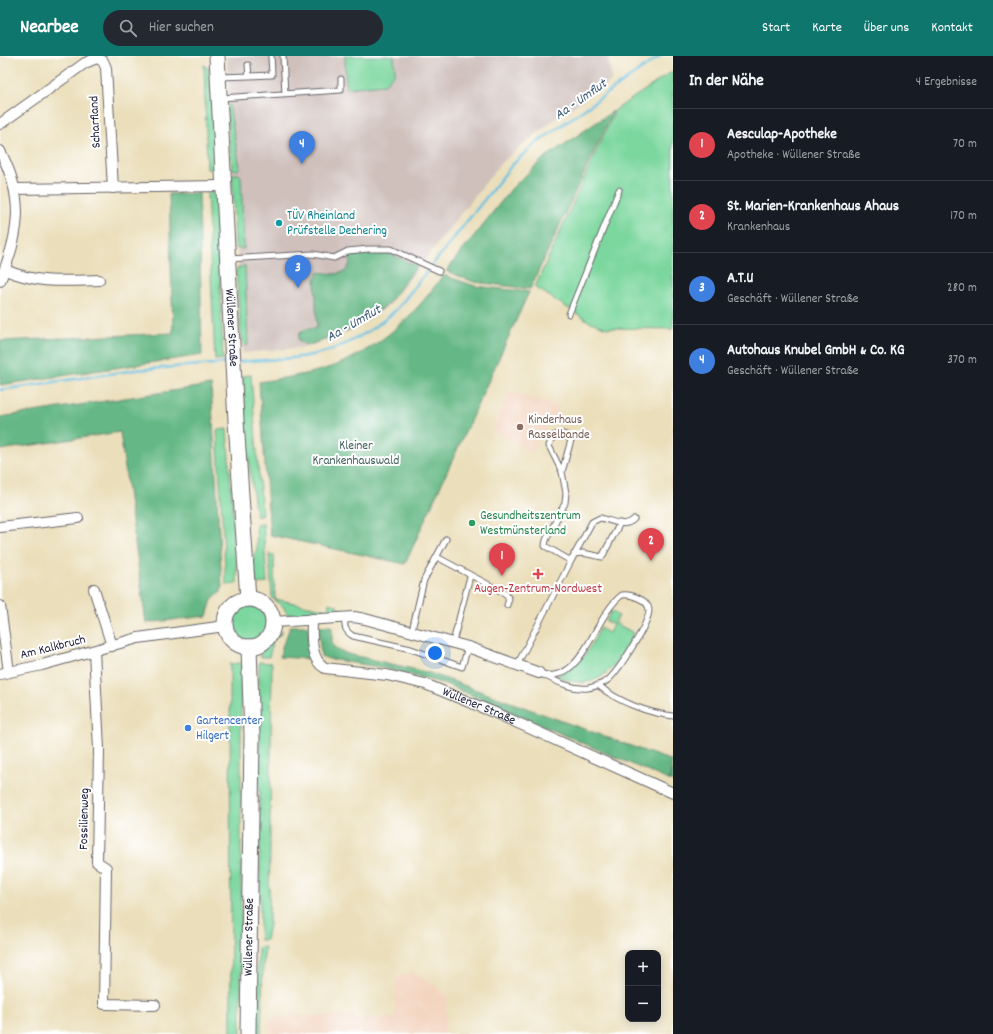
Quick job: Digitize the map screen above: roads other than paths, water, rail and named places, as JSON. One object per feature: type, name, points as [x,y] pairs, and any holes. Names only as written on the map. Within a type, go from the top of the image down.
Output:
[{"type":"main road","name":"Wüllener Straße","points":[[217,56],[227,259],[248,599]]},
{"type":"main road","points":[[241,600],[256,600],[268,608],[273,622],[269,636],[264,642],[257,646],[249,647],[235,643],[230,638],[225,626],[225,616],[229,609],[241,600]]},
{"type":"main road","name":"Wüllener Straße","points":[[248,1034],[252,743],[249,647]]},
{"type":"street","name":"Scharfland","points":[[0,124],[85,63],[97,57],[103,61],[106,68],[113,188]]},
{"type":"street","points":[[0,151],[12,176],[15,189],[17,214],[15,242],[0,281]]},
{"type":"street","points":[[15,189],[223,186]]},
{"type":"street","points":[[4,270],[19,276],[43,282],[99,280]]},
{"type":"street","points":[[0,527],[78,518]]},
{"type":"street","points":[[94,589],[112,646]]},
{"type":"street","points":[[0,606],[5,673]]},
{"type":"street","points":[[273,622],[312,619],[365,619],[454,642],[539,673]]},
{"type":"street","name":"Wüllener Straße","points":[[312,619],[315,656],[320,665],[325,668],[387,675],[425,684],[498,714],[673,793]]},
{"type":"street","name":"Am Kalkbruch","points":[[5,673],[168,633],[225,626]]},
{"type":"street","name":"Fossilienweg","points":[[94,651],[99,749],[97,862],[106,868],[104,1004],[155,1005]]},
{"type":"lane","points":[[217,78],[272,75],[271,56]]},
{"type":"lane","points":[[283,56],[285,94]]},
{"type":"lane","points":[[248,65],[249,76]]},
{"type":"lane","points":[[218,99],[341,90],[341,79]]},
{"type":"lane","points":[[569,314],[618,190]]},
{"type":"lane","points":[[227,259],[313,254],[334,258],[348,251],[369,249],[391,250],[438,270]]},
{"type":"lane","points":[[562,472],[571,440],[565,434],[561,433],[552,437],[549,446],[562,472],[566,492],[564,503],[546,540],[545,546],[571,561]]},
{"type":"lane","points":[[517,665],[592,522],[600,518],[620,523],[630,523],[634,519]]},
{"type":"lane","points":[[574,554],[602,557],[620,523]]},
{"type":"lane","points":[[412,630],[424,580],[446,539]]},
{"type":"lane","points":[[437,557],[506,594],[509,599],[507,605]]},
{"type":"lane","points":[[454,642],[470,576]]},
{"type":"lane","points":[[622,595],[631,595],[645,602],[648,606],[649,611],[646,620],[622,665],[606,681],[588,688],[573,687],[539,673],[552,675],[558,674],[574,664],[584,653],[611,603],[622,595]]},
{"type":"lane","points":[[345,618],[344,626],[353,636],[410,649],[462,667],[468,647]]},
{"type":"lane","points":[[598,685],[607,693],[630,703],[658,714],[673,716]]},
{"type":"waterway","name":"Aa - Umflut","points":[[239,362],[294,358],[327,351],[355,339],[382,322],[397,309],[512,165],[535,144],[660,56]]},
{"type":"waterway","name":"Aa - Umflut","points":[[0,390],[135,370],[228,363]]},
{"type":"place","name":"Autohaus Knubel GmbH & Co. KG","points":[[302,164]]},
{"type":"place","name":"TÜV Rheinland Prüfstelle Dechering","points":[[279,223]]},
{"type":"place","name":"A.T.U","points":[[298,288]]},
{"type":"place","name":"Kinderhaus Rasselbande","points":[[520,427]]},
{"type":"place","name":"Gesundheitszentrum Westmünsterland","points":[[472,523]]},
{"type":"place","name":"St. Marien-Krankenhaus Ahaus","points":[[651,561]]},
{"type":"place","name":"Augen-Zentrum-Nordwest","points":[[538,574]]},
{"type":"place","name":"Aesculap-Apotheke","points":[[502,576]]},
{"type":"place","name":"Gartencenter Hilgert","points":[[188,728]]},
{"type":"park label","name":"Kleiner Krankenhauswald","points":[[356,454]]}]
